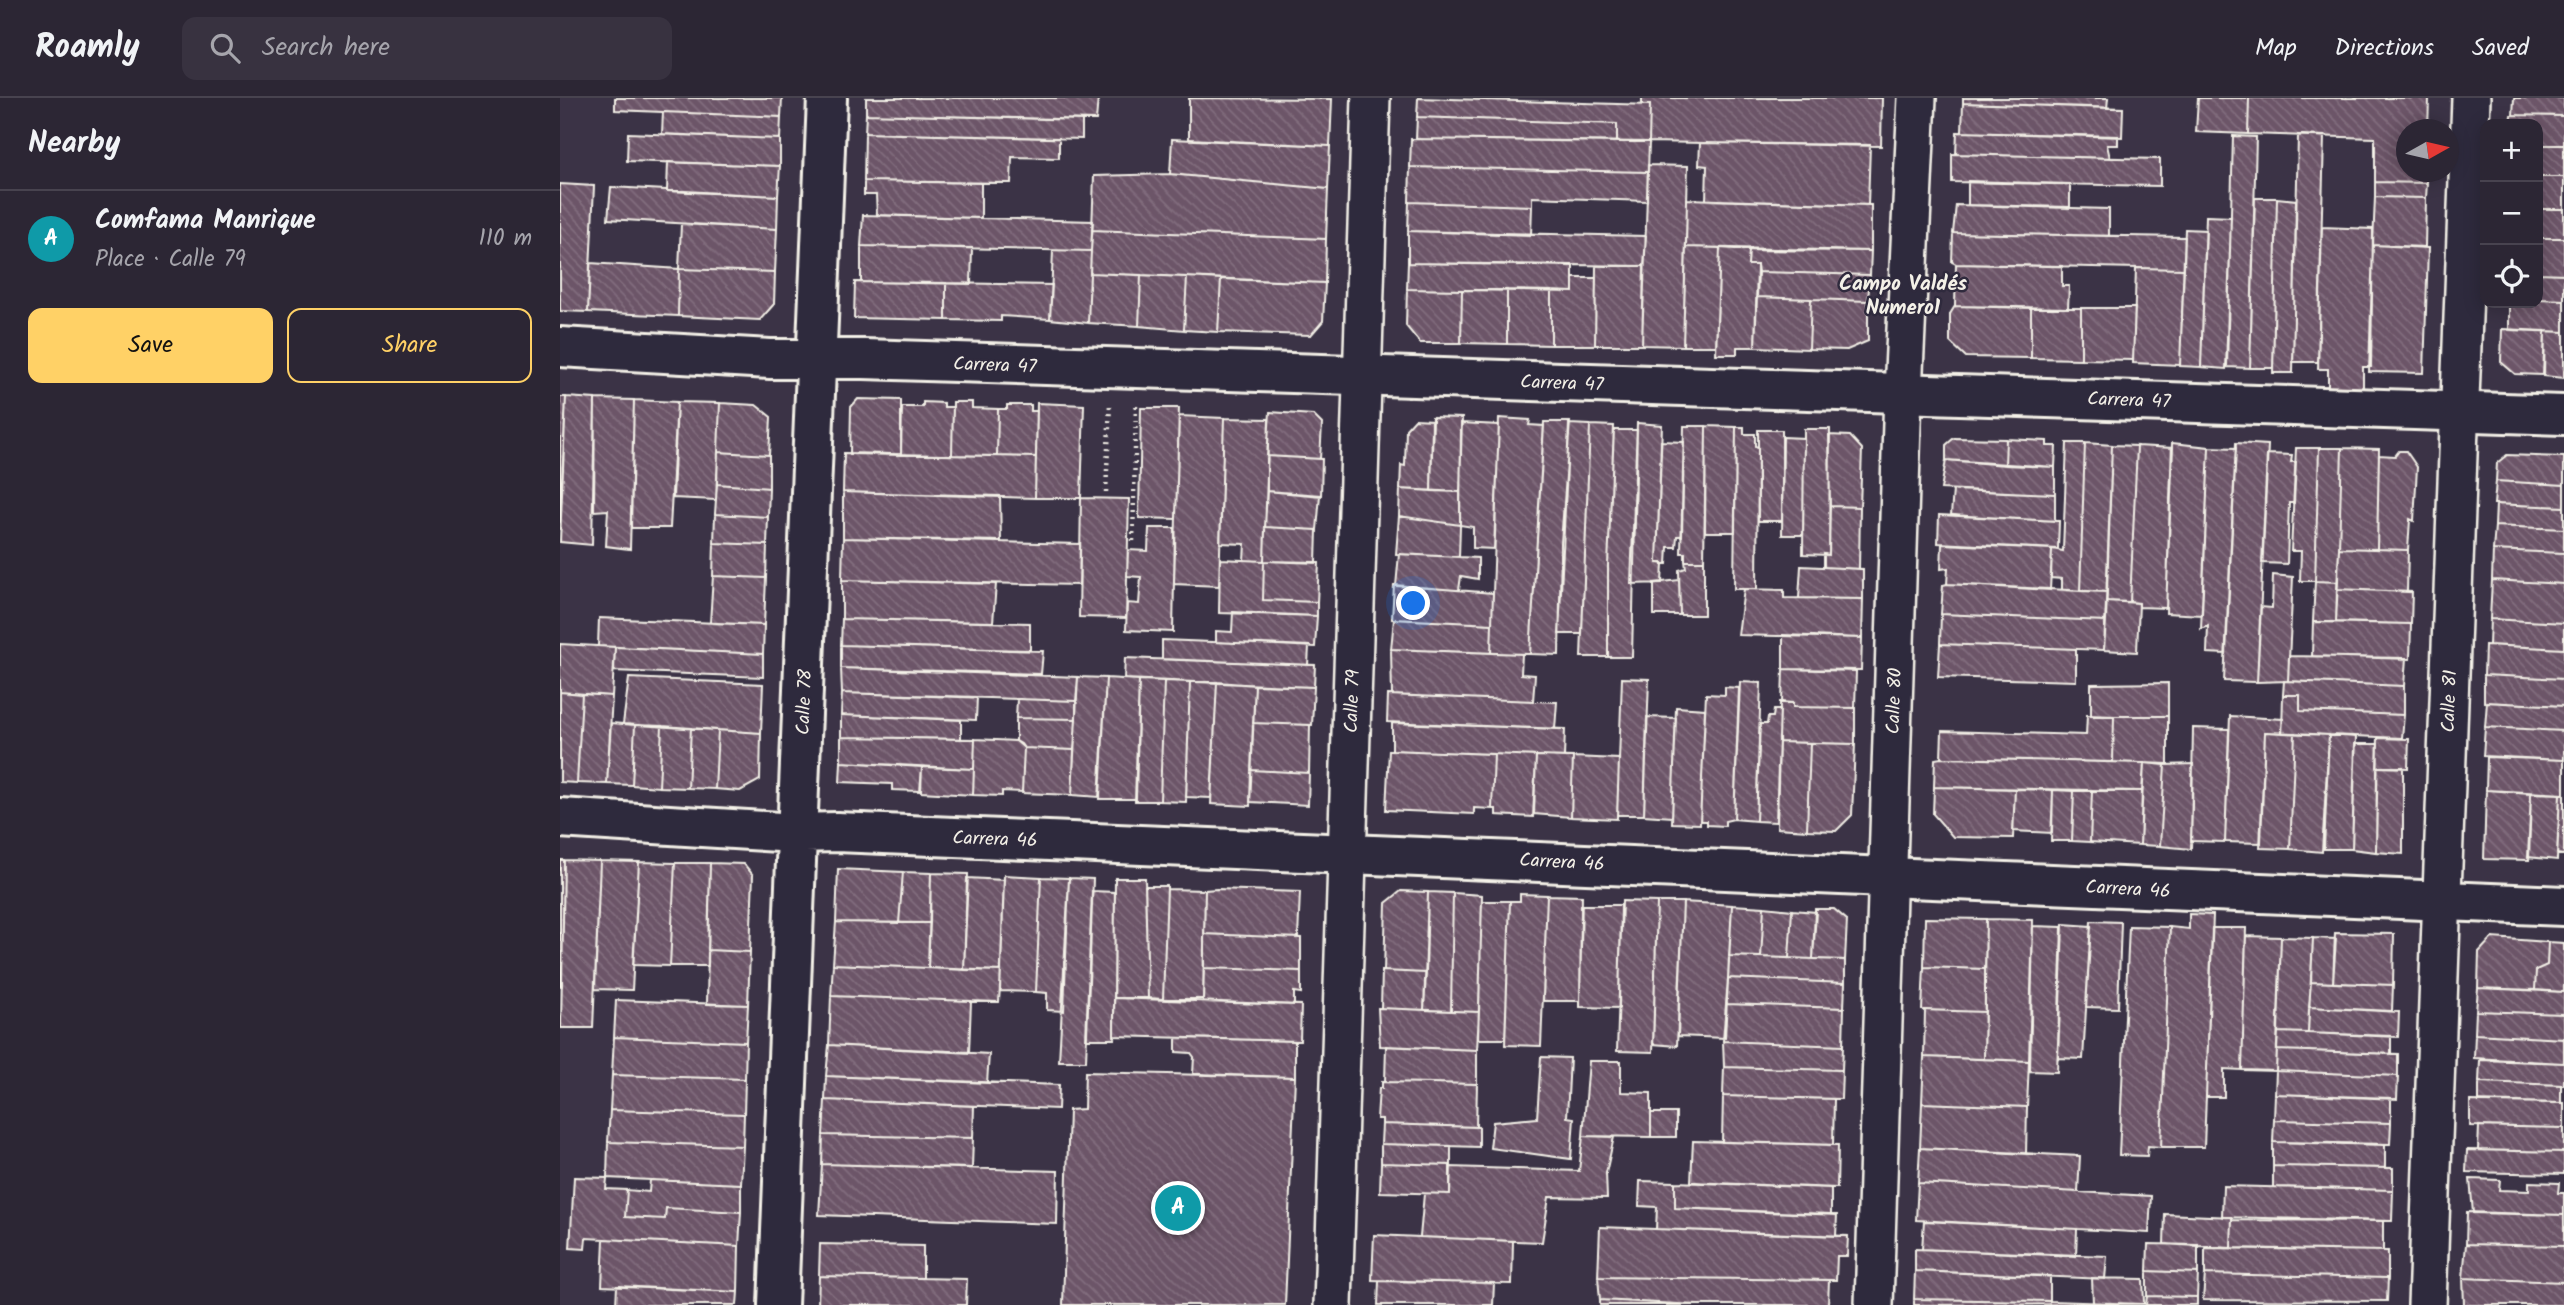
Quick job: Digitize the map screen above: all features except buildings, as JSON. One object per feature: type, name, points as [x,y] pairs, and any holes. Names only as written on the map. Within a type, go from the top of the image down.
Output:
[{"type":"street","name":"Calle 78","points":[[778,1305],[796,877],[795,833],[800,790],[814,358],[827,98]]},
{"type":"street","name":"Calle 79","points":[[1333,1305],[1345,852],[1371,98]]},
{"type":"street","name":"Calle 80","points":[[1874,1305],[1903,392],[1917,98]]},
{"type":"street","name":"Calle 81","points":[[2427,1305],[2470,98]]},
{"type":"street","name":"Carrera 47","points":[[560,347],[770,359],[814,358],[2564,415]]},
{"type":"street","name":"Carrera 46","points":[[560,818],[795,833],[837,832],[1345,852],[2440,902],[2564,905]]},
{"type":"path","points":[[1106,492],[1124,369]]},
{"type":"path","points":[[1124,369],[1133,541]]},
{"type":"place","name":"Comfama Manrique","points":[[1178,1208]]},
{"type":"district","name":"Campo Valdés Numero1","points":[[1903,295]]}]
